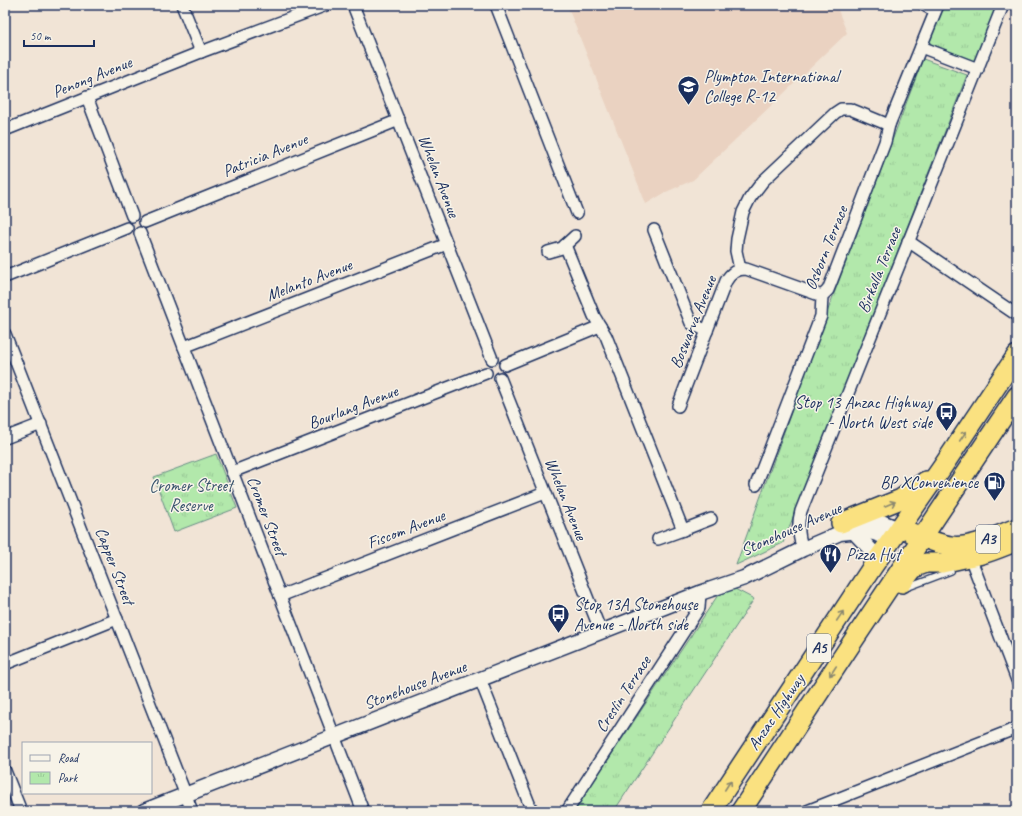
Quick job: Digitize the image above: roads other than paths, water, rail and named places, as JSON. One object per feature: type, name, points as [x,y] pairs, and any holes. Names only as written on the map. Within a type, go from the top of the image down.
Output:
[{"type":"highway","name":"Anzac Highway","points":[[711,811],[873,566],[1010,372],[1017,355]]},
{"type":"highway","name":"Anzac Highway","points":[[746,808],[781,750],[1017,396]]},
{"type":"highway","points":[[847,527],[908,495],[941,469]]},
{"type":"highway","points":[[855,638],[873,626],[896,591],[915,568],[926,563],[942,563],[964,554],[941,531],[941,523],[946,504]]},
{"type":"highway","name":"A3","points":[[964,554],[980,542],[1017,528]]},
{"type":"highway","name":"A3","points":[[896,534],[920,542],[946,545],[964,554],[985,553],[1017,541]]},
{"type":"highway","points":[[746,758],[756,751],[770,749],[781,750],[779,742],[764,730]]},
{"type":"street","points":[[182,5],[201,52]]},
{"type":"street","name":"Penong Avenue","points":[[5,130],[201,52],[326,5]]},
{"type":"street","name":"Whelan Avenue","points":[[353,5],[492,359]]},
{"type":"street","points":[[496,5],[577,213]]},
{"type":"street","points":[[924,5],[936,8]]},
{"type":"street","name":"Birkalla Terrace","points":[[802,545],[798,526],[801,512],[1003,5]]},
{"type":"street","name":"Osborn Terrace","points":[[756,485],[821,316],[822,296],[828,290],[832,280],[885,142],[889,125],[936,8]]},
{"type":"street","points":[[921,46],[978,69]]},
{"type":"street","points":[[87,97],[132,216]]},
{"type":"street","points":[[740,269],[736,251],[738,232],[743,212],[750,198],[763,181],[841,109],[850,109],[889,125]]},
{"type":"street","name":"Patricia Avenue","points":[[145,222],[399,120]]},
{"type":"street","points":[[132,216],[140,216],[145,222],[144,228],[140,233],[132,233],[127,228],[127,221],[132,216]]},
{"type":"street","points":[[5,277],[127,228]]},
{"type":"street","points":[[654,230],[691,323],[707,331]]},
{"type":"street","name":"Cromer Street","points":[[140,233],[363,811]]},
{"type":"street","points":[[548,252],[562,248],[575,236]]},
{"type":"street","points":[[908,242],[1017,315]]},
{"type":"street","name":"Melanto Avenue","points":[[184,347],[447,244]]},
{"type":"street","points":[[565,245],[594,316],[609,342],[683,530]]},
{"type":"street","name":"Boswarva Avenue","points":[[678,406],[726,281],[731,274],[740,269],[746,269],[822,296]]},
{"type":"street","points":[[505,365],[600,326]]},
{"type":"street","name":"Capper Street","points":[[5,334],[192,811]]},
{"type":"street","points":[[492,359],[500,360],[505,365],[505,373],[500,378],[492,378],[486,373],[486,365],[492,359]]},
{"type":"street","name":"Bourlang Avenue","points":[[232,472],[486,373]]},
{"type":"street","name":"Whelan Avenue","points":[[500,378],[601,632]]},
{"type":"street","points":[[5,438],[41,424]]},
{"type":"street","name":"Fiscom Avenue","points":[[280,596],[545,493]]},
{"type":"street","points":[[658,539],[711,519]]},
{"type":"street","name":"Stonehouse Avenue","points":[[144,811],[700,593],[744,578],[802,545],[847,527],[854,520],[874,519],[896,534]]},
{"type":"street","points":[[847,527],[871,550],[873,566]]},
{"type":"street","points":[[964,554],[1017,680]]},
{"type":"street","name":"Creslin Terrace","points":[[567,811],[699,608],[700,593]]},
{"type":"street","points":[[5,664],[117,619]]},
{"type":"street","points":[[480,679],[532,811]]},
{"type":"street","points":[[807,811],[1017,728]]},
{"type":"street","points":[[5,771],[21,811]]},
{"type":"lane","points":[[903,589],[951,571]]},
{"type":"place","name":"Plympton International College R-12","points":[[689,106]]},
{"type":"place","name":"Stop 13 Anzac Highway - North West side","points":[[947,432]]},
{"type":"place","name":"BP XConvenience","points":[[994,502]]},
{"type":"place","name":"Pizza Hut","points":[[830,574]]},
{"type":"place","name":"Stop 13A Stonehouse Avenue - North side","points":[[558,634]]},
{"type":"park label","name":"Cromer Street Reserve","points":[[191,495]]}]
